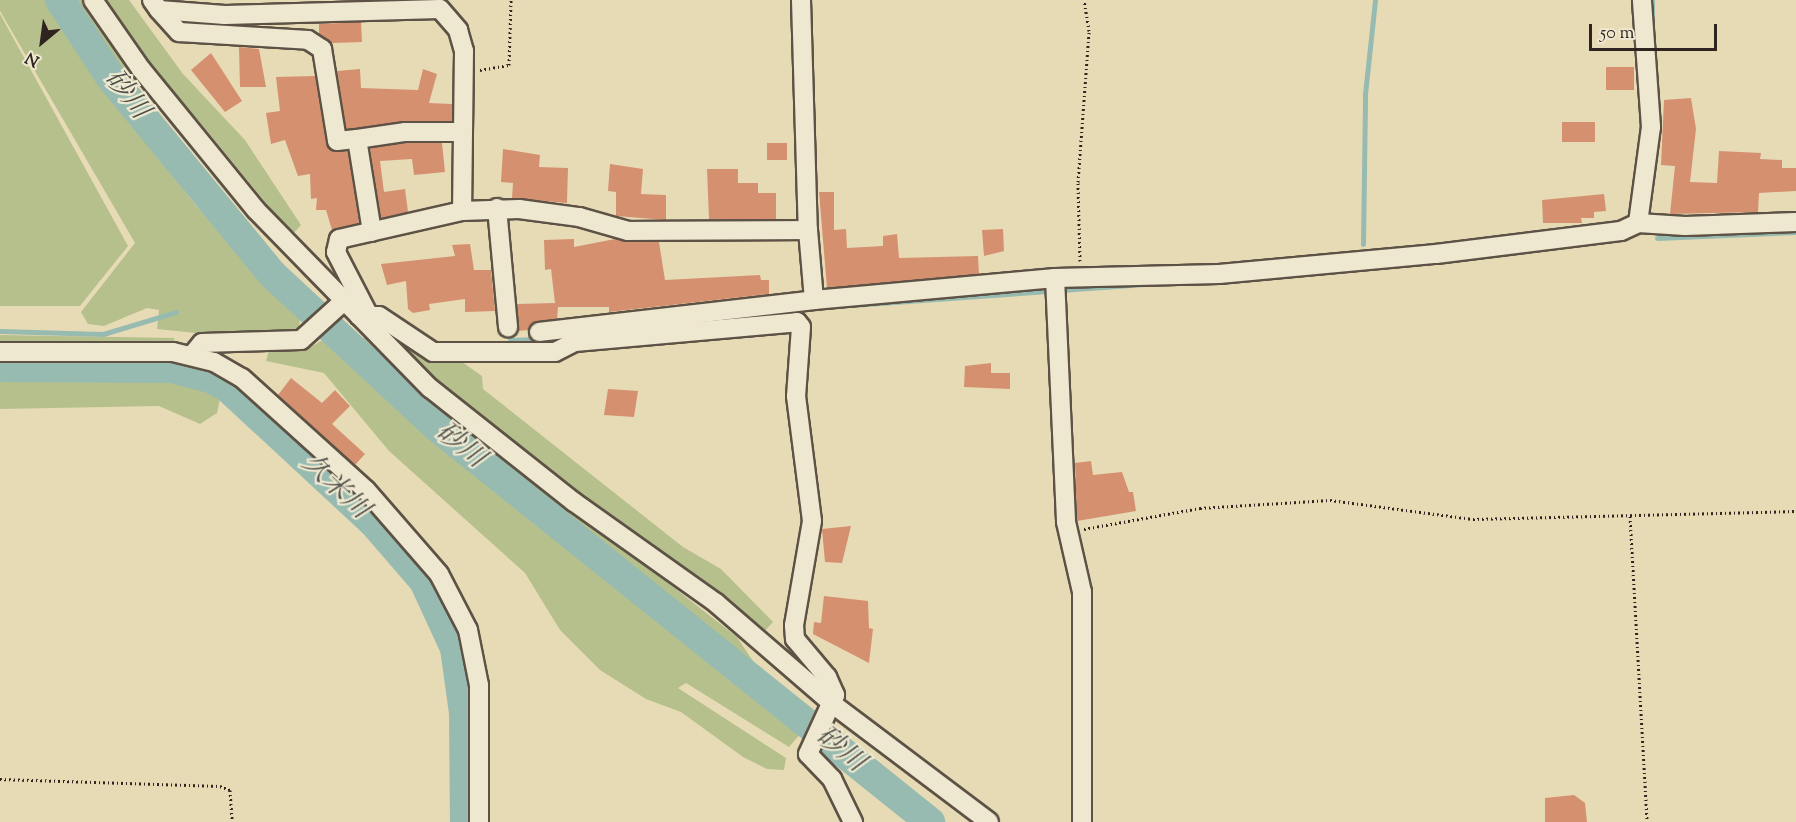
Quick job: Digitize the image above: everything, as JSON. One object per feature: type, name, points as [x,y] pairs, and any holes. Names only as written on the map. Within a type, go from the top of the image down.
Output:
[{"type":"street","points":[[93,0],[148,77],[256,210],[342,304],[364,316],[430,387],[574,502],[716,603],[829,711],[989,822]]},
{"type":"street","points":[[801,0],[808,230],[800,310],[796,396],[812,521],[794,625],[795,639],[827,677],[835,695],[829,711],[807,748],[810,760],[832,779],[853,822]]},
{"type":"street","points":[[1638,223],[1651,127],[1642,0]]},
{"type":"street","points":[[156,5],[179,32],[316,44],[322,49],[338,141],[405,132],[462,132]]},
{"type":"street","points":[[156,5],[440,9],[458,30],[464,71],[462,211]]},
{"type":"street","points":[[357,138],[372,232]]},
{"type":"street","points":[[364,316],[336,252],[342,236],[372,232],[462,211],[497,208],[579,218],[628,231],[808,230]]},
{"type":"street","points":[[497,208],[508,327]]},
{"type":"street","points":[[539,332],[1055,287],[1083,276],[1220,274],[1459,252],[1621,231],[1638,223],[1796,222]]},
{"type":"street","points":[[1055,287],[1065,522],[1070,531],[1082,591],[1082,822]]},
{"type":"street","points":[[193,354],[202,342],[301,340],[311,334],[342,304]]},
{"type":"street","points":[[364,316],[379,316],[433,352],[555,352],[575,342],[800,310]]},
{"type":"street","points":[[0,352],[193,354],[242,378],[366,490],[439,574],[468,630],[478,667],[479,822]]},
{"type":"path","points":[[464,71],[509,64],[512,0]]},
{"type":"path","points":[[1083,276],[1077,237],[1089,32],[1084,0]]},
{"type":"path","points":[[1070,531],[1200,508],[1330,500],[1473,519],[1796,511]]},
{"type":"path","points":[[1630,516],[1647,822]]},
{"type":"path","points":[[0,779],[220,786],[230,790],[232,822]]},
{"type":"green space","points":[[0,0],[84,0],[136,80],[108,95],[198,208],[293,303],[301,314],[298,331],[205,334],[157,329],[159,310],[147,308],[104,326],[88,324],[81,312],[135,243],[0,11]]},
{"type":"green space","points":[[104,0],[129,0],[183,74],[245,140],[301,225],[292,235],[199,121],[165,88]]},
{"type":"green space","points":[[0,14],[128,246],[80,306],[0,306]]},
{"type":"green space","points":[[0,335],[174,338],[176,346],[0,344]]},
{"type":"green space","points":[[326,338],[368,338],[433,399],[737,637],[801,733],[789,747],[686,683],[678,688],[786,758],[784,770],[767,769],[743,757],[681,712],[646,699],[600,670],[560,630],[525,573],[389,451],[324,373],[266,361],[269,350],[304,351]]},
{"type":"green space","points":[[399,338],[436,358],[462,362],[482,376],[483,389],[683,547],[721,569],[773,622],[763,633],[577,496],[430,379],[390,340]]},
{"type":"green space","points":[[176,373],[206,385],[220,399],[217,413],[200,424],[159,406],[0,409],[0,375]]},
{"type":"building","points":[[361,22],[362,42],[331,43],[319,34],[319,24]]},
{"type":"building","points":[[239,47],[259,49],[266,87],[240,87]]},
{"type":"building","points":[[211,53],[242,101],[225,112],[191,70]]},
{"type":"building","points":[[1606,67],[1634,67],[1634,90],[1606,90]]},
{"type":"building","points":[[360,69],[361,88],[418,90],[423,69],[437,74],[429,103],[452,104],[452,121],[346,129],[337,71]]},
{"type":"building","points":[[315,76],[326,143],[333,152],[348,151],[359,223],[332,230],[326,210],[316,210],[317,198],[311,199],[310,174],[298,176],[285,140],[271,144],[266,113],[280,111],[276,77]]},
{"type":"building","points":[[1691,98],[1696,129],[1690,182],[1717,183],[1719,151],[1761,153],[1760,159],[1782,160],[1782,168],[1796,168],[1796,191],[1759,193],[1758,212],[1670,214],[1675,166],[1661,165],[1664,100]]},
{"type":"building","points":[[1562,122],[1595,122],[1595,142],[1562,142]]},
{"type":"building","points":[[406,143],[442,143],[445,172],[414,175],[412,159],[380,161],[384,192],[405,189],[408,212],[381,218],[370,148]]},
{"type":"building","points":[[767,143],[787,143],[787,160],[767,160]]},
{"type":"building","points":[[503,149],[540,155],[539,167],[568,168],[567,203],[512,198],[513,183],[501,182]]},
{"type":"building","points":[[610,164],[643,169],[641,194],[666,195],[666,220],[616,216],[616,192],[608,191]]},
{"type":"building","points":[[707,169],[738,169],[738,183],[758,183],[758,193],[776,193],[776,219],[709,219]]},
{"type":"building","points":[[819,192],[834,192],[834,230],[846,229],[847,248],[883,246],[883,236],[897,234],[899,258],[978,256],[979,274],[827,288]]},
{"type":"building","points":[[1604,194],[1606,211],[1594,212],[1594,218],[1581,218],[1582,223],[1543,223],[1542,200]]},
{"type":"building","points":[[1003,229],[1004,251],[984,256],[982,230]]},
{"type":"building","points":[[574,239],[574,247],[615,239],[659,242],[665,280],[760,275],[761,280],[769,280],[769,294],[609,312],[609,307],[558,307],[557,319],[537,321],[528,330],[518,331],[517,304],[555,303],[551,269],[545,270],[544,240]]},
{"type":"building","points":[[470,244],[474,270],[491,270],[495,311],[465,312],[465,299],[429,304],[430,310],[413,313],[408,309],[406,281],[387,285],[381,264],[455,256],[452,245]]},
{"type":"building","points":[[991,363],[991,373],[1010,373],[1010,389],[964,387],[965,366]]},
{"type":"building","points":[[291,378],[322,403],[335,390],[350,406],[332,424],[365,454],[355,465],[278,395]]},
{"type":"building","points":[[608,389],[638,391],[634,417],[604,415]]},
{"type":"building","points":[[1091,461],[1093,475],[1122,472],[1129,492],[1133,492],[1136,511],[1077,521],[1075,463]]},
{"type":"building","points":[[851,526],[842,563],[825,562],[822,529]]},
{"type":"building","points":[[824,596],[868,601],[869,628],[873,629],[869,663],[813,634],[814,622],[821,623]]},
{"type":"building","points":[[1574,795],[1585,803],[1587,822],[1545,822],[1545,798]]},
{"type":"waterway","name":"砂川","points":[[60,0],[111,78],[273,275],[437,427],[930,822]]},
{"type":"waterway","points":[[1363,244],[1365,94],[1375,0]]},
{"type":"waterway","points":[[1652,0],[1652,25]]},
{"type":"waterway","points":[[1657,238],[1796,232]]},
{"type":"waterway","points":[[1438,262],[1527,251]]},
{"type":"waterway","points":[[852,305],[1148,284]]},
{"type":"waterway","points":[[0,331],[103,334],[176,312]]},
{"type":"waterway","points":[[510,340],[538,339]]},
{"type":"waterway","name":"久米川","points":[[0,367],[172,368],[210,378],[226,386],[373,522],[424,581],[455,648],[464,713],[465,822]]}]
